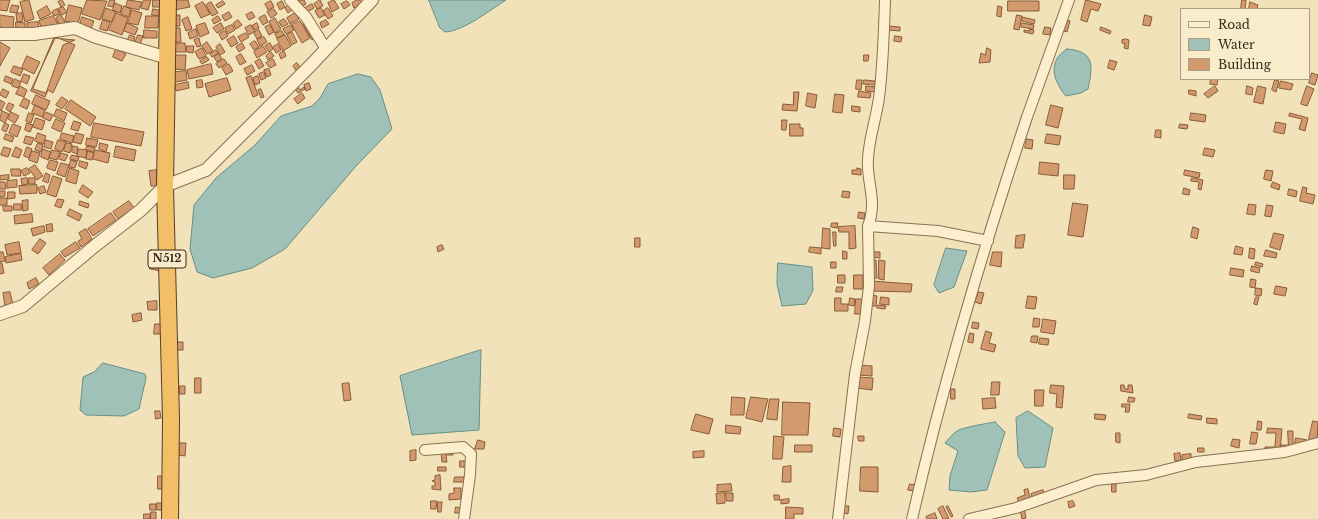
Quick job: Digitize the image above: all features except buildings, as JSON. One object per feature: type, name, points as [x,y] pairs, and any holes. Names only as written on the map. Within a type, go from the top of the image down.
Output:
[{"type":"highway","name":"N512","points":[[168,0],[165,186],[171,419],[170,519]]},
{"type":"street","points":[[290,0],[306,17],[326,49]]},
{"type":"street","points":[[0,314],[23,306],[96,244],[141,210],[165,186],[206,170],[326,49],[372,0]]},
{"type":"street","points":[[838,519],[855,374],[865,321],[869,286],[868,226],[871,218],[872,189],[867,161],[870,136],[878,100],[885,0]]},
{"type":"street","points":[[912,519],[940,401],[988,241],[1027,118],[1068,0]]},
{"type":"street","points":[[0,34],[34,34],[75,28],[96,37],[168,58]]},
{"type":"street","points":[[868,226],[938,231],[988,241]]},
{"type":"street","points":[[969,519],[1016,508],[1096,480],[1146,475],[1196,462],[1285,452],[1318,443]]},
{"type":"street","points":[[425,450],[463,447],[471,454],[470,475],[464,519]]},
{"type":"water","points":[[429,0],[506,0],[468,24],[452,31],[445,32],[440,28]]},
{"type":"water","points":[[1067,49],[1076,50],[1087,56],[1090,61],[1091,73],[1088,89],[1081,93],[1066,96],[1055,78],[1054,65],[1061,54]]},
{"type":"water","points":[[358,74],[371,77],[380,90],[392,129],[357,165],[285,249],[252,268],[213,278],[197,272],[190,249],[194,205],[216,178],[255,145],[281,116],[312,106],[320,98],[328,84]]},
{"type":"water","points":[[946,248],[967,251],[954,287],[939,293],[934,285]]},
{"type":"water","points":[[778,263],[812,267],[813,290],[806,304],[782,306],[777,284]]},
{"type":"water","points":[[481,350],[479,430],[412,435],[400,376]]},
{"type":"water","points":[[103,363],[145,374],[146,378],[139,409],[124,416],[86,415],[80,410],[83,377],[94,372]]},
{"type":"water","points":[[1028,411],[1053,428],[1045,467],[1025,468],[1018,456],[1016,418]]},
{"type":"water","points":[[995,422],[1005,432],[987,490],[971,492],[949,490],[950,476],[958,451],[945,443],[959,430]]}]
